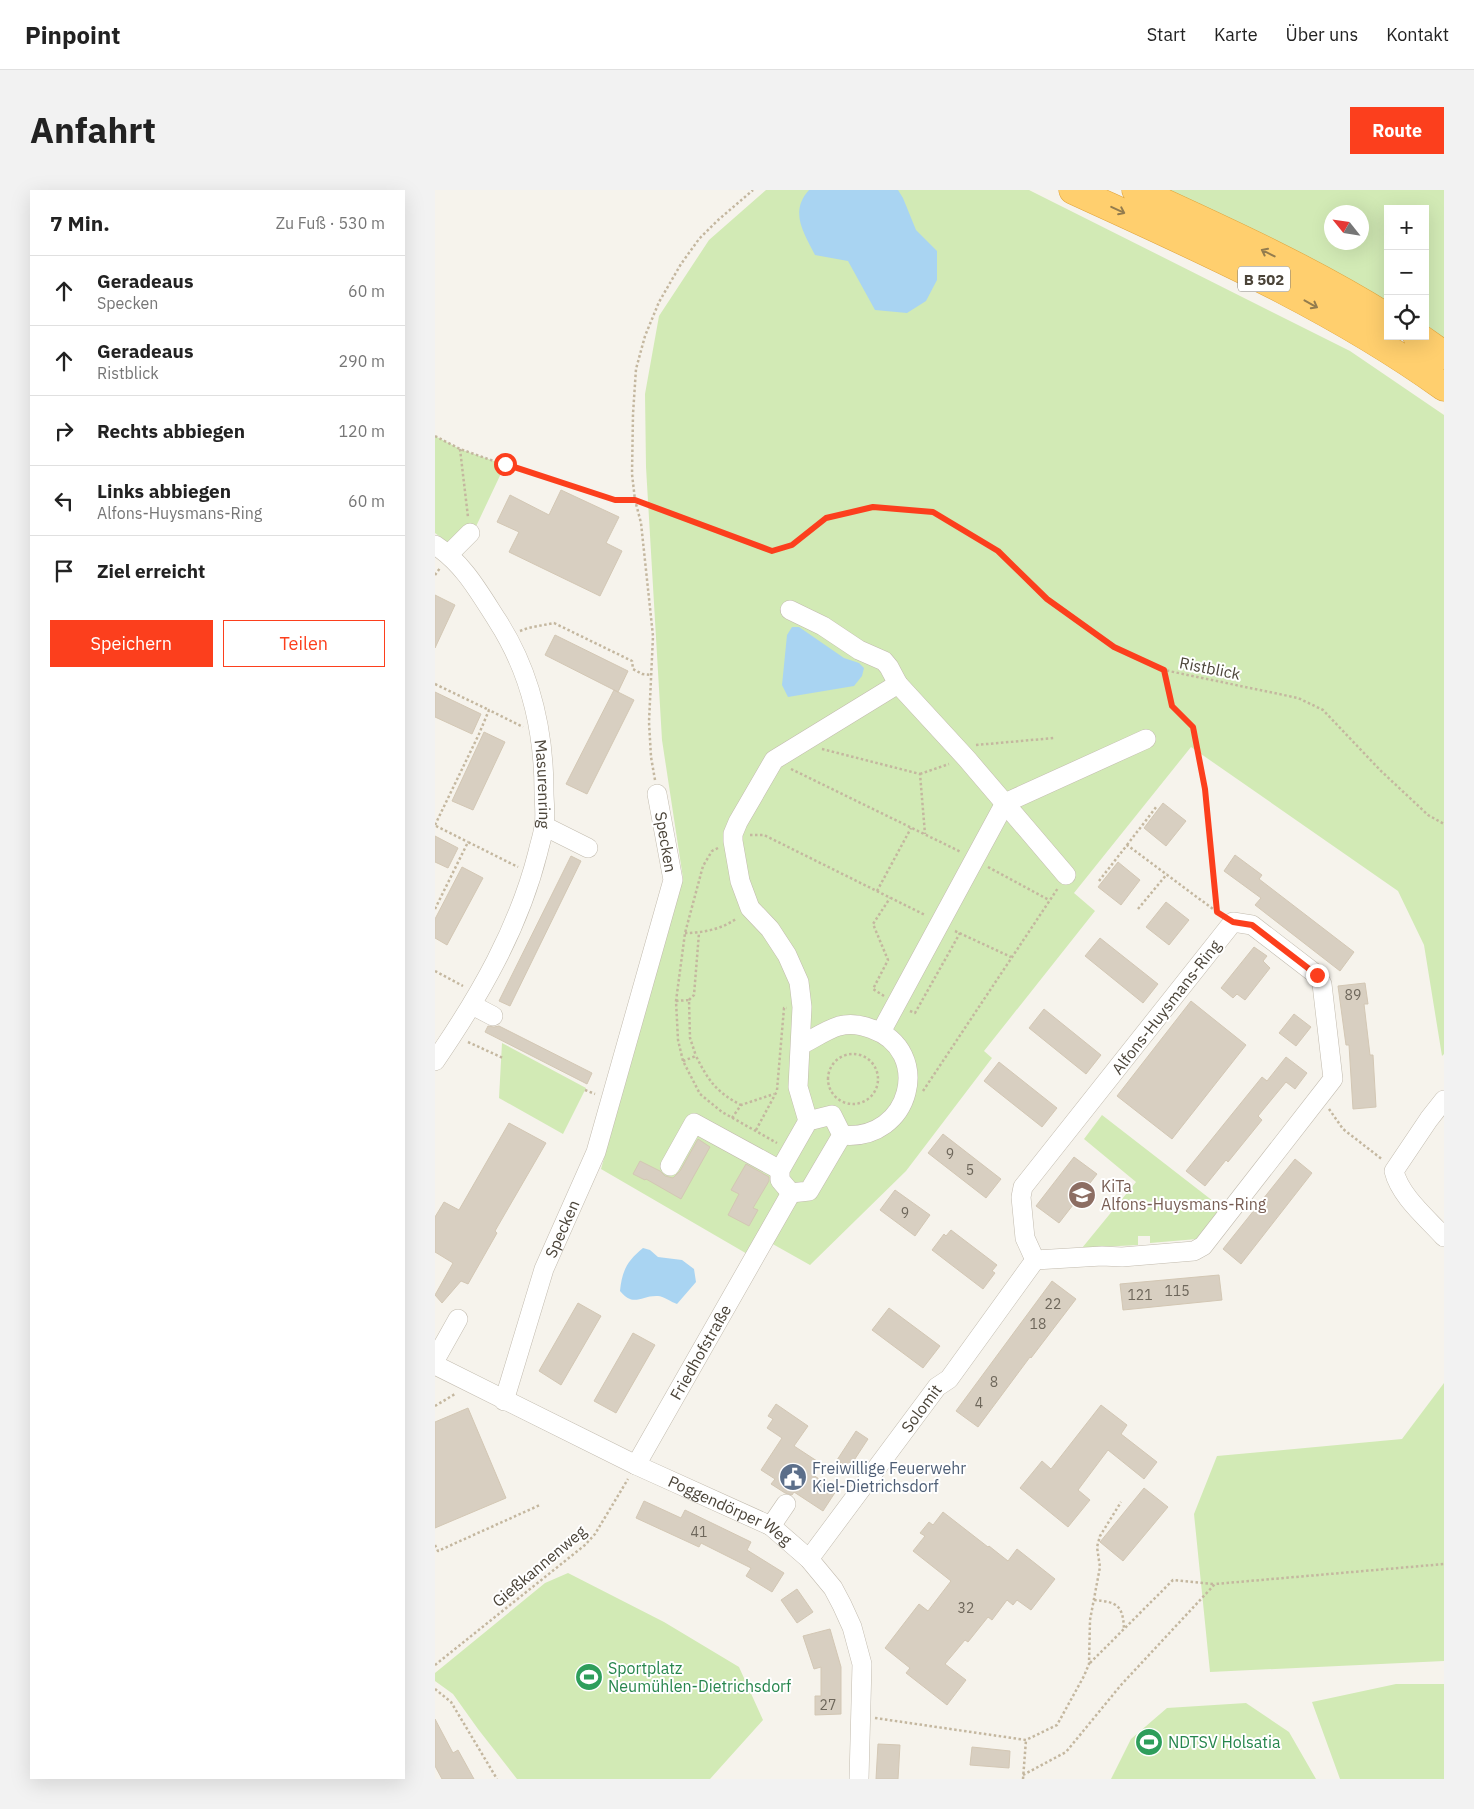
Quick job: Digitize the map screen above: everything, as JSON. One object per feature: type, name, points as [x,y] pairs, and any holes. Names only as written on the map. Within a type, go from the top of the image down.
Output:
[{"type":"highway","name":"B 502","points":[[1073,190],[1292,293],[1407,360],[1444,387]]},
{"type":"highway","name":"B 502","points":[[1136,190],[1304,270],[1384,316]]},
{"type":"highway","points":[[1423,340],[1444,355]]},
{"type":"street","points":[[442,550],[470,532]]},
{"type":"street","name":"Masurenring","points":[[435,1061],[475,999],[517,918],[532,875],[545,826],[544,769],[533,702],[523,669],[508,637],[473,582],[442,550]]},
{"type":"street","points":[[790,610],[823,626],[859,650],[884,660],[898,684],[1005,803],[1066,875]]},
{"type":"street","points":[[807,1122],[798,1087],[802,1008],[799,982],[787,955],[770,929],[750,908],[740,881],[733,838],[738,822],[774,760],[898,684]]},
{"type":"street","points":[[881,1032],[1005,803],[1145,739]]},
{"type":"street","name":"Specken","points":[[504,1400],[544,1270],[596,1152],[673,880],[657,794]]},
{"type":"street","points":[[545,826],[588,848]]},
{"type":"street","points":[[1035,1260],[1102,1256],[1122,1257],[1194,1251],[1203,1246],[1333,1079],[1322,984],[1317,975],[1252,925],[1233,922]]},
{"type":"street","name":"Alfons-Huysmans-Ring","points":[[1035,1260],[1025,1238],[1021,1198],[1023,1187],[1233,922]]},
{"type":"street","points":[[475,999],[493,1016]]},
{"type":"street","points":[[801,1044],[839,1026],[861,1025],[881,1032],[897,1046],[907,1066],[908,1087],[905,1099],[901,1108],[887,1124],[867,1134],[843,1135]]},
{"type":"street","points":[[1444,1100],[1394,1172],[1402,1191],[1444,1237]]},
{"type":"street","points":[[836,1108],[843,1135],[809,1191],[791,1193],[780,1180],[780,1170],[807,1122],[836,1108]]},
{"type":"street","points":[[670,1166],[694,1123],[780,1170]]},
{"type":"street","name":"Friedhofstraße","points":[[636,1465],[766,1240],[791,1193]]},
{"type":"street","name":"Solomit","points":[[809,1559],[937,1387],[949,1379],[1035,1260]]},
{"type":"street","points":[[435,1360],[458,1319]]},
{"type":"street","name":"Poggendörper Weg","points":[[435,1365],[636,1465],[771,1526],[809,1559],[833,1588],[852,1626],[862,1664],[859,1779]]},
{"type":"street","points":[[771,1526],[786,1504]]},
{"type":"path","name":"Specken","points":[[657,794],[651,757],[649,722],[653,636],[641,523],[635,500],[632,474],[636,369],[645,336],[659,302],[681,264],[717,221],[753,190]]},
{"type":"path","points":[[435,436],[460,449],[615,500],[635,500]]},
{"type":"path","points":[[460,449],[470,532]]},
{"type":"path","name":"Ristblick","points":[[635,500],[772,551],[792,545],[826,518],[873,507],[933,512],[998,551],[1047,599],[1114,647],[1164,670],[1298,698],[1323,710],[1380,770],[1428,815],[1444,824]]},
{"type":"path","points":[[528,628],[554,623],[632,661],[633,669],[642,674],[651,675]]},
{"type":"path","points":[[1164,670],[1172,706],[1193,727],[1205,789],[1217,912]]},
{"type":"path","points":[[435,684],[539,735]]},
{"type":"path","points":[[489,710],[435,825],[532,875]]},
{"type":"path","points":[[801,743],[920,774],[961,753],[1054,738]]},
{"type":"path","points":[[774,760],[925,834],[1049,900]]},
{"type":"path","points":[[920,774],[925,834]]},
{"type":"path","points":[[1099,881],[1157,806]]},
{"type":"path","points":[[877,891],[911,828]]},
{"type":"path","points":[[791,1151],[714,1106],[701,1094],[683,1061],[678,1040],[676,1001],[685,933],[703,866],[712,851],[733,838],[764,835],[1011,957]]},
{"type":"path","points":[[435,909],[468,842]]},
{"type":"path","points":[[1127,845],[1233,922]]},
{"type":"path","points":[[1138,909],[1167,874]]},
{"type":"path","points":[[905,1099],[925,1091],[1066,875]]},
{"type":"path","points":[[685,933],[699,933],[734,921],[750,908]]},
{"type":"path","points":[[676,1001],[689,1000],[693,996],[699,933]]},
{"type":"path","points":[[435,971],[475,999]]},
{"type":"path","points":[[689,1000],[690,1038],[696,1056],[712,1085],[725,1096],[741,1104]]},
{"type":"path","points":[[453,1035],[503,1058]]},
{"type":"path","points":[[847,1054],[857,1054],[866,1057],[873,1063],[878,1072],[879,1081],[876,1091],[870,1099],[861,1104],[836,1108],[828,1085],[828,1075],[831,1066],[847,1054]]},
{"type":"path","points":[[683,1061],[696,1056]]},
{"type":"path","points":[[756,1130],[777,1090],[798,1087]]},
{"type":"path","points":[[732,1118],[741,1104],[774,1094]]},
{"type":"path","points":[[1319,1097],[1343,1129],[1378,1154],[1394,1172]]},
{"type":"path","points":[[435,1406],[451,1398],[468,1383]]},
{"type":"path","name":"Gießkannenweg","points":[[435,1665],[585,1544],[595,1534],[636,1465]]},
{"type":"path","points":[[861,1716],[1027,1740],[1057,1725],[1089,1664],[1090,1620],[1100,1567],[1097,1547],[1100,1536],[1121,1502]]},
{"type":"path","points":[[435,1545],[438,1551],[541,1505]]},
{"type":"path","points":[[1089,1664],[1173,1580],[1215,1584],[1444,1564]]},
{"type":"path","points":[[1023,1777],[1066,1752],[1121,1685],[1215,1584]]},
{"type":"path","points":[[1094,1600],[1104,1601],[1119,1608],[1123,1615],[1124,1629]]},
{"type":"path","points":[[435,1689],[451,1702],[497,1779]]},
{"type":"path","points":[[1023,1777],[1027,1740]]},
{"type":"green space","points":[[766,190],[1029,190],[1350,351],[1444,415],[1444,1054],[1442,1056],[1424,945],[1398,891],[1191,747],[1074,893],[1095,911],[984,1051],[992,1058],[906,1171],[810,1265],[760,1237],[749,1255],[601,1169],[683,878],[662,740],[646,467],[645,394],[659,316],[709,240]]},
{"type":"green space","points":[[1164,190],[1444,190],[1444,342],[1429,333],[1429,205],[1384,205],[1384,303]]},
{"type":"green space","points":[[435,436],[460,449],[505,465],[463,554],[435,533]]},
{"type":"green space","points":[[502,1043],[586,1088],[563,1134],[499,1098]]},
{"type":"green space","points":[[1102,1115],[1222,1208],[1197,1239],[1150,1243],[1150,1236],[1138,1236],[1138,1245],[1082,1248],[1136,1182],[1084,1139]]},
{"type":"green space","points":[[1444,1383],[1444,1661],[1210,1672],[1194,1514],[1217,1456],[1402,1439]]},
{"type":"green space","name":"Sportplatz Neumühlen-Dietrichsdorf","points":[[568,1573],[664,1622],[739,1667],[763,1720],[710,1779],[517,1779],[453,1694],[435,1681],[435,1673],[545,1583]]},
{"type":"green space","points":[[1396,1684],[1444,1684],[1444,1779],[1340,1779],[1312,1702]]},
{"type":"green space","points":[[1246,1703],[1289,1732],[1316,1779],[1111,1779],[1131,1739],[1167,1708]]},
{"type":"water","points":[[809,190],[898,190],[916,230],[937,251],[937,280],[926,301],[907,313],[875,310],[848,261],[815,255],[803,231],[799,214],[803,198]]},
{"type":"water","points":[[792,627],[799,627],[844,658],[859,663],[864,668],[862,676],[854,686],[788,697],[782,685],[787,635]]},
{"type":"water","points":[[643,1248],[650,1250],[658,1257],[682,1260],[694,1269],[696,1282],[677,1304],[658,1296],[638,1300],[629,1299],[620,1291],[626,1267]]},
{"type":"building","points":[[561,490],[619,517],[606,543],[622,551],[600,596],[509,552],[519,532],[497,522],[510,495],[549,515]]},
{"type":"building","points":[[435,595],[455,605],[435,648]]},
{"type":"building","points":[[555,635],[628,671],[618,692],[545,655]]},
{"type":"building","points":[[614,690],[634,700],[587,794],[566,784]]},
{"type":"building","points":[[435,692],[481,714],[472,734],[435,717]]},
{"type":"building","points":[[484,732],[505,742],[473,810],[452,801]]},
{"type":"building","points":[[1163,803],[1186,821],[1166,846],[1144,828]]},
{"type":"building","points":[[435,836],[458,848],[448,868],[435,862]]},
{"type":"building","points":[[1235,855],[1262,875],[1259,879],[1354,952],[1340,971],[1255,905],[1261,898],[1224,871]]},
{"type":"building","points":[[571,856],[581,861],[510,1006],[499,1001]]},
{"type":"building","points":[[1118,862],[1140,880],[1121,905],[1098,887]]},
{"type":"building","points":[[462,867],[483,878],[447,945],[435,938],[435,919]]},
{"type":"building","points":[[1166,902],[1189,920],[1169,945],[1146,927]]},
{"type":"building","points":[[1100,938],[1158,984],[1143,1003],[1085,956]]},
{"type":"building","points":[[1254,947],[1267,956],[1263,961],[1270,968],[1245,1000],[1237,994],[1233,998],[1221,988]]},
{"type":"building","points":[[1365,983],[1368,1004],[1364,1004],[1370,1055],[1373,1055],[1376,1107],[1353,1109],[1349,1045],[1346,1045],[1338,986]]},
{"type":"building","points":[[1191,1001],[1246,1045],[1172,1139],[1117,1096]]},
{"type":"building","points":[[1044,1009],[1101,1055],[1086,1074],[1029,1028]]},
{"type":"building","points":[[1294,1014],[1311,1027],[1296,1046],[1279,1033]]},
{"type":"building","points":[[488,1026],[499,1026],[592,1073],[587,1084],[485,1032]]},
{"type":"building","points":[[1286,1057],[1307,1073],[1295,1089],[1286,1082],[1258,1116],[1262,1120],[1228,1162],[1226,1160],[1205,1186],[1186,1171],[1262,1077],[1267,1081]]},
{"type":"building","points":[[999,1062],[1057,1108],[1042,1127],[984,1081]]},
{"type":"building","points":[[509,1123],[546,1143],[495,1231],[497,1233],[468,1284],[461,1281],[442,1303],[435,1295],[453,1263],[435,1252],[435,1217],[444,1202],[459,1210]]},
{"type":"building","points":[[943,1134],[1001,1179],[986,1198],[928,1153]]},
{"type":"building","points":[[698,1139],[710,1147],[681,1199],[646,1179],[633,1174],[640,1161],[660,1171],[665,1176],[673,1178],[680,1171]]},
{"type":"building","points":[[1074,1157],[1097,1174],[1059,1223],[1036,1206]]},
{"type":"building","points":[[1295,1159],[1312,1173],[1241,1264],[1223,1249]]},
{"type":"building","points":[[746,1164],[769,1177],[769,1181],[753,1208],[758,1210],[749,1226],[728,1215],[739,1194],[731,1190]]},
{"type":"building","points":[[895,1190],[930,1215],[915,1236],[880,1210]]},
{"type":"building","points":[[951,1230],[997,1265],[992,1271],[995,1273],[983,1289],[932,1250],[944,1234],[946,1236]]},
{"type":"building","points":[[1219,1275],[1222,1300],[1123,1310],[1120,1284]]},
{"type":"building","points":[[1052,1281],[1076,1299],[978,1427],[956,1411]]},
{"type":"building","points":[[578,1303],[601,1316],[561,1385],[539,1371]]},
{"type":"building","points":[[889,1308],[940,1346],[923,1368],[872,1330]]},
{"type":"building","points":[[633,1333],[655,1345],[616,1413],[594,1401]]},
{"type":"building","name":"Freiwillige Feuerwehr Kiel-Dietrichsdorf","points":[[776,1404],[808,1426],[794,1446],[820,1463],[812,1474],[836,1491],[823,1511],[794,1492],[792,1495],[785,1493],[771,1484],[775,1479],[761,1470],[782,1438],[767,1428],[773,1419],[768,1416]]},
{"type":"building","points":[[1101,1405],[1127,1425],[1121,1434],[1157,1462],[1144,1479],[1108,1450],[1078,1490],[1090,1500],[1068,1527],[1020,1488],[1042,1461],[1051,1469]]},
{"type":"building","points":[[468,1408],[506,1498],[435,1528],[435,1422]]},
{"type":"building","points":[[856,1431],[868,1439],[849,1468],[837,1460]]},
{"type":"building","points":[[1144,1488],[1168,1507],[1123,1561],[1100,1542]]},
{"type":"building","points":[[644,1501],[681,1518],[685,1510],[751,1542],[747,1550],[784,1573],[772,1592],[746,1576],[751,1568],[701,1543],[699,1547],[636,1518]]},
{"type":"building","points":[[943,1512],[1008,1561],[1017,1549],[1055,1579],[1031,1610],[1017,1600],[1013,1605],[1007,1600],[992,1620],[988,1617],[968,1642],[965,1640],[945,1664],[966,1680],[947,1705],[906,1673],[910,1668],[885,1648],[919,1604],[928,1611],[951,1581],[913,1551],[925,1536],[920,1533],[929,1522],[933,1525]]},
{"type":"building","points":[[797,1589],[813,1612],[797,1623],[781,1600]]},
{"type":"building","points":[[830,1629],[841,1667],[841,1714],[815,1715],[815,1696],[821,1696],[821,1667],[814,1669],[803,1636]]},
{"type":"building","points":[[435,1719],[453,1753],[458,1750],[474,1779],[442,1779],[435,1766]]},
{"type":"building","points":[[878,1744],[900,1745],[898,1779],[876,1779]]},
{"type":"building","points":[[972,1747],[1010,1751],[1009,1768],[970,1765]]},
{"type":"place","name":"KiTa Alfons-Huysmans-Ring","points":[[1082,1195]]},
{"type":"place","name":"Freiwillige Feuerwehr Kiel-Dietrichsdorf","points":[[793,1477]]},
{"type":"place","name":"Sportplatz Neumühlen-Dietrichsdorf","points":[[589,1677]]},
{"type":"place","name":"NDTSV Holsatia","points":[[1149,1742]]},
{"type":"route","points":[[505,464],[615,500],[635,500],[772,551],[792,545],[826,518],[873,507],[933,512],[998,551],[1047,599],[1114,647],[1164,670],[1172,706],[1193,727],[1205,789],[1217,912],[1233,922],[1252,925],[1317,975]]}]
